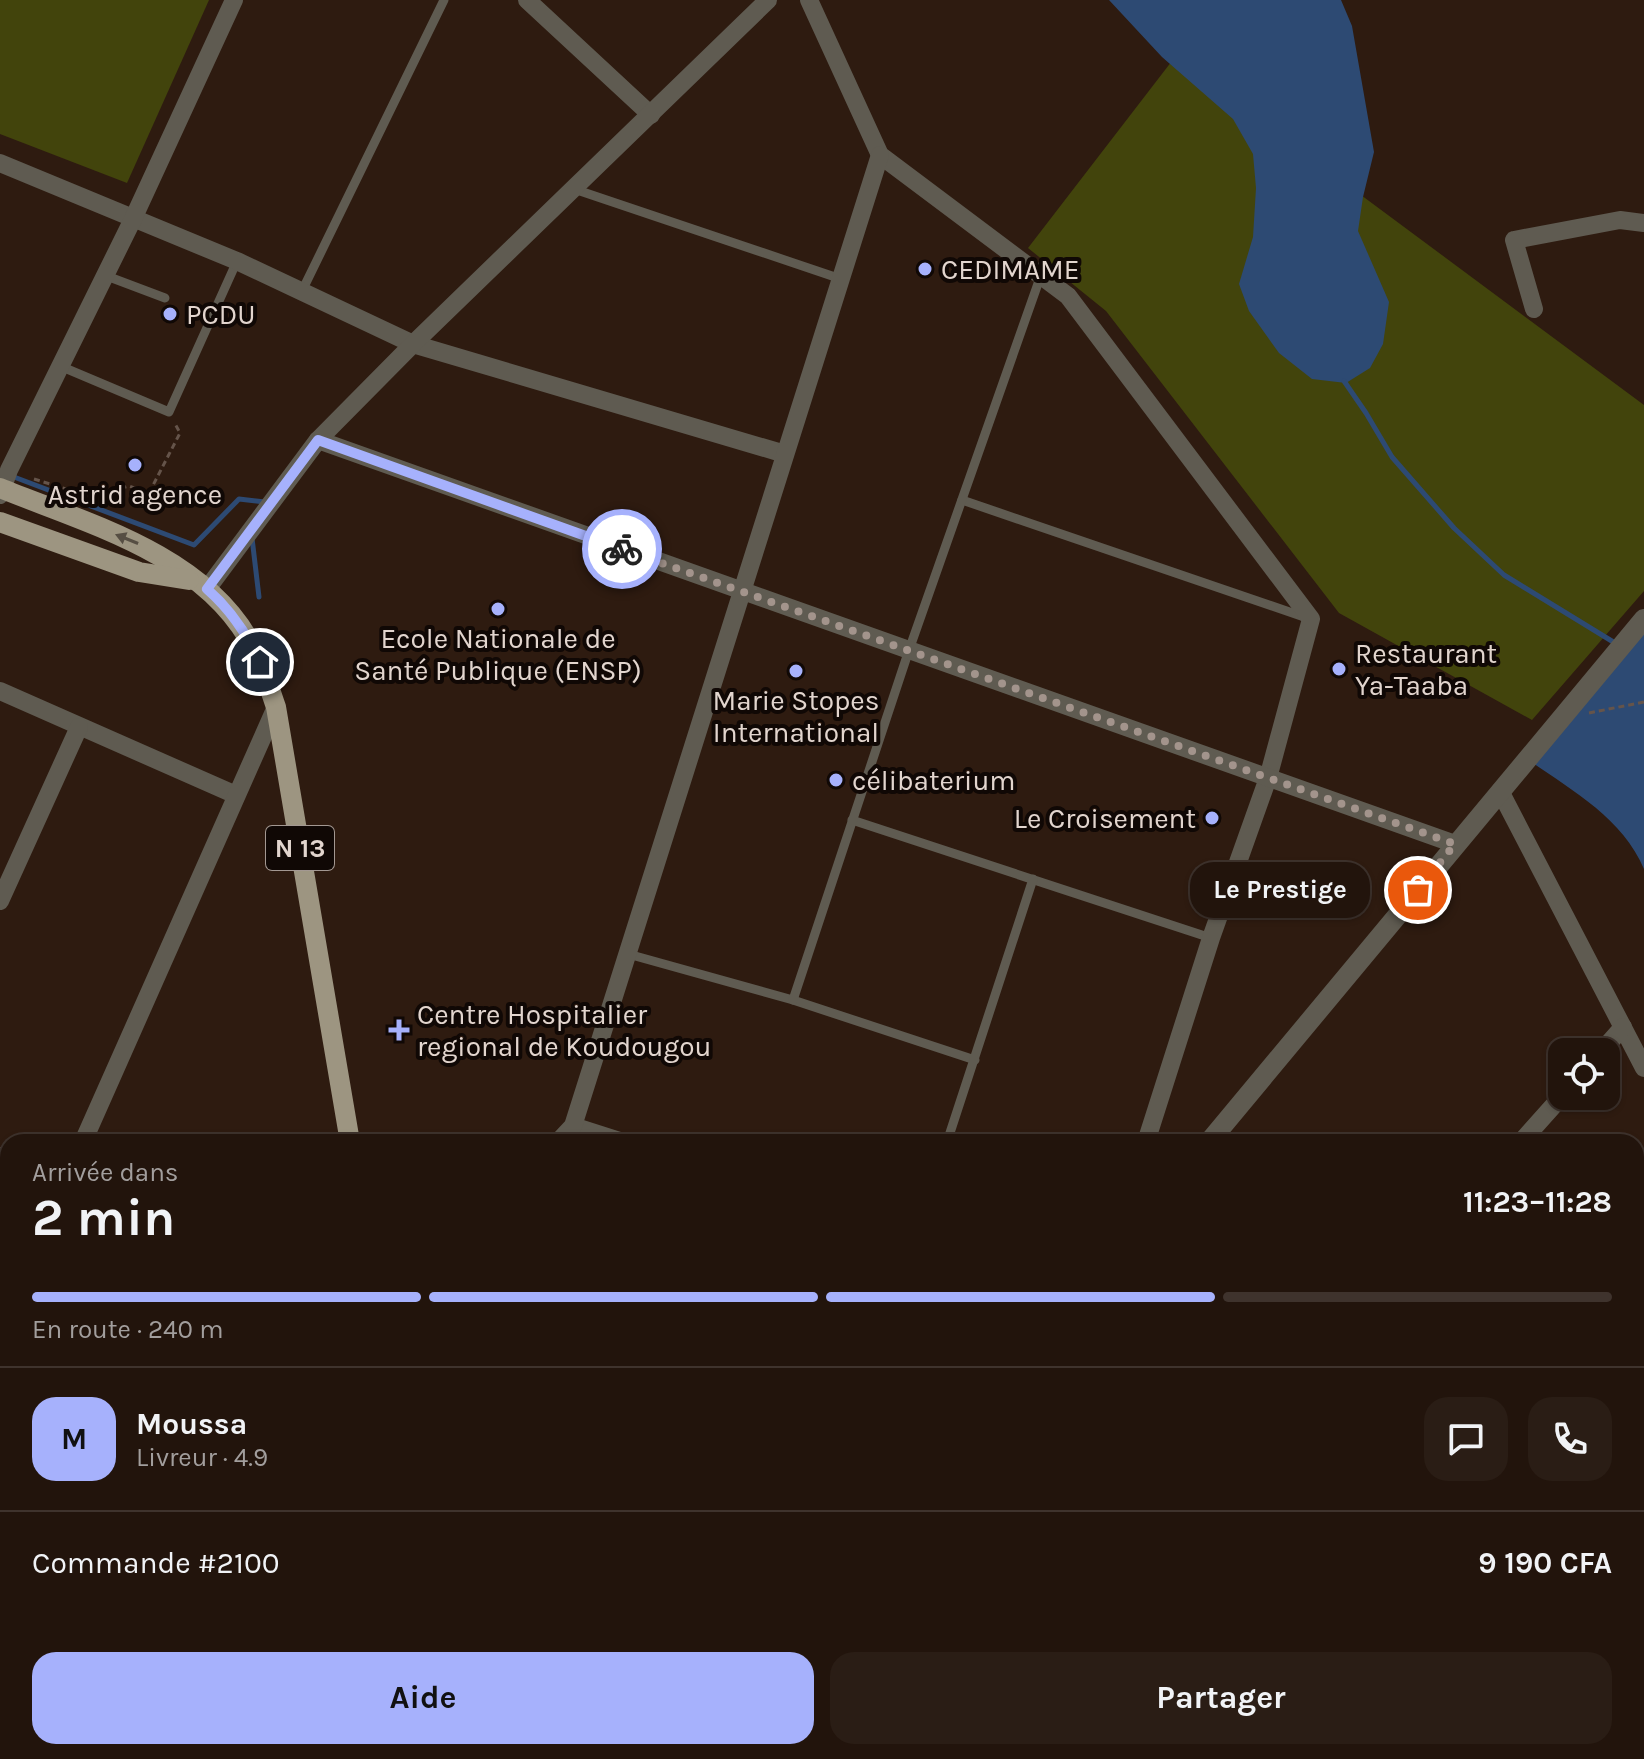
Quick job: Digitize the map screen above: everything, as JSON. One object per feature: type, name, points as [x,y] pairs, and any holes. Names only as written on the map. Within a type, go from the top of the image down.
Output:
[{"type":"main road","name":"N 13","points":[[3,486],[147,547],[200,585],[234,616],[249,639],[276,707],[349,1134]]},
{"type":"main road","points":[[0,522],[139,572],[200,585]]},
{"type":"street","points":[[3,486],[133,219],[234,0]]},
{"type":"street","points":[[527,0],[651,115]]},
{"type":"street","points":[[200,585],[318,440],[768,0]]},
{"type":"street","points":[[809,0],[880,155],[1068,296],[1311,619],[1268,778],[1211,938],[1149,1134]]},
{"type":"street","points":[[566,1134],[573,1126],[880,155]]},
{"type":"street","points":[[0,163],[237,261],[413,344],[785,454]]},
{"type":"street","points":[[1534,309],[1514,240],[1620,220],[1644,223]]},
{"type":"street","points":[[318,440],[1455,844]]},
{"type":"street","points":[[1216,1134],[1644,619]]},
{"type":"street","points":[[0,691],[236,795]]},
{"type":"street","points":[[87,1134],[276,707]]},
{"type":"street","points":[[0,901],[79,727]]},
{"type":"street","points":[[1500,791],[1644,1068]]},
{"type":"street","points":[[1613,1038],[1623,1027]]},
{"type":"street","points":[[1528,1134],[1550,1110]]},
{"type":"street","points":[[573,1126],[598,1134]]},
{"type":"lane","points":[[302,291],[444,0]]},
{"type":"lane","points":[[574,189],[841,279]]},
{"type":"lane","points":[[60,366],[169,412],[237,261]]},
{"type":"lane","points":[[104,275],[165,298]]},
{"type":"lane","points":[[793,1000],[909,650],[1041,275]]},
{"type":"lane","points":[[962,500],[1311,619]]},
{"type":"lane","points":[[852,820],[1211,938]]},
{"type":"lane","points":[[950,1134],[1033,879]]},
{"type":"lane","points":[[628,954],[793,1000],[975,1060]]},
{"type":"path","points":[[3,486],[54,487],[89,496],[129,486],[149,493],[180,433],[169,412]]},
{"type":"path","points":[[1560,719],[1644,702]]},
{"type":"shaded area","points":[[0,0],[209,0],[127,183],[0,134]]},
{"type":"shaded area","points":[[1175,57],[1644,405],[1644,591],[1532,720],[1339,613],[1106,311],[1028,248]]},
{"type":"water","points":[[1109,0],[1341,0],[1352,26],[1374,152],[1358,231],[1389,302],[1383,344],[1370,368],[1346,383],[1312,379],[1279,353],[1249,311],[1239,284],[1253,237],[1256,188],[1253,154],[1233,119],[1162,57]]},
{"type":"water","points":[[1644,619],[1644,869],[1623,834],[1609,820],[1527,759]]},
{"type":"waterway","points":[[1344,381],[1392,457],[1454,528],[1504,575],[1615,643]]},
{"type":"waterway","points":[[14,477],[194,545],[239,499],[265,502]]},
{"type":"waterway","points":[[252,538],[259,597]]},
{"type":"way so far","points":[[622,549],[1455,844],[1418,890]]},
{"type":"place","name":"CEDIMAME","points":[[925,269]]},
{"type":"place","name":"PCDU","points":[[170,314]]},
{"type":"place","name":"Astrid agence","points":[[135,465]]},
{"type":"place","name":"Ecole Nationale de Santé Publique (ENSP)","points":[[498,609]]},
{"type":"place","name":"Restaurant Ya-Taaba","points":[[1339,669]]},
{"type":"place","name":"Marie Stopes International","points":[[796,671]]},
{"type":"place","name":"célibaterium","points":[[836,780]]},
{"type":"place","name":"Le Croisement","points":[[1212,818]]},
{"type":"place","name":"Le Prestige","points":[[1418,890]]},
{"type":"place","name":"Centre Hospitalier regional de Koudougou","points":[[399,1030]]},
{"type":"route","points":[[260,662],[234,616],[207,589],[318,440],[622,549]]}]
